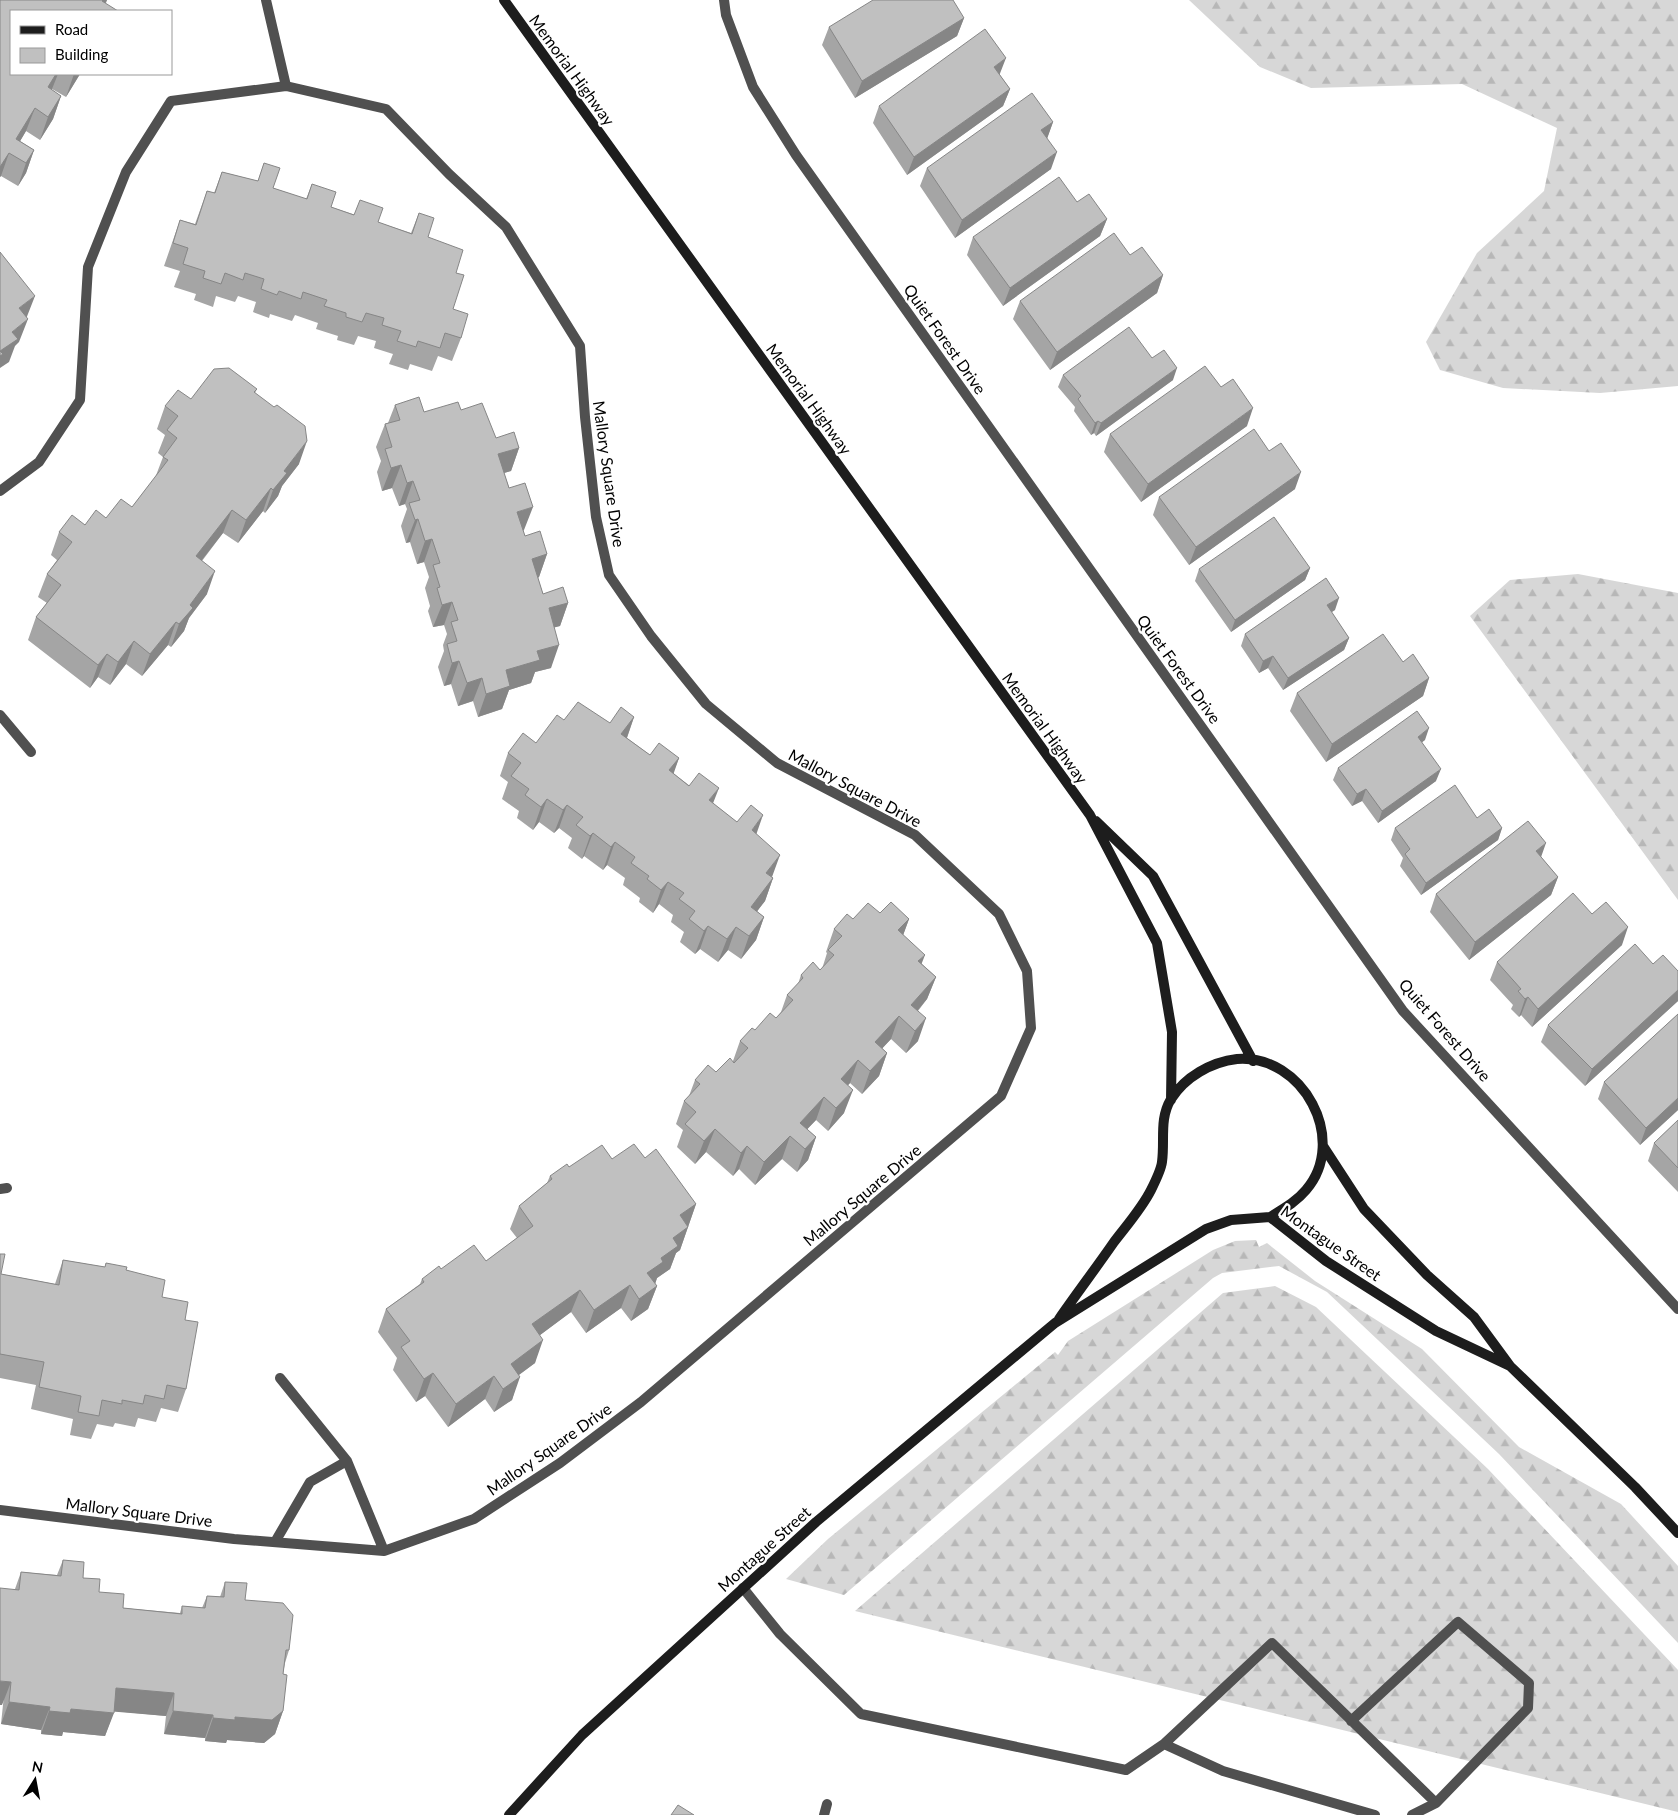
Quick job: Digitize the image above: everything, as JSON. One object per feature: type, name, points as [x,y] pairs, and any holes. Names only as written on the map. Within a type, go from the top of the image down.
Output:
[{"type":"street","points":[[266,0],[286,86]]},
{"type":"street","name":"Memorial Highway","points":[[504,0],[1090,815],[1157,943],[1172,1032],[1171,1100]]},
{"type":"street","name":"Quiet Forest Drive","points":[[724,0],[726,15],[753,87],[796,155],[1403,1011],[1678,1310]]},
{"type":"street","name":"Mallory Square Drive","points":[[0,491],[39,462],[80,400],[88,267],[126,172],[170,101],[286,86],[386,109],[449,174],[506,227],[580,346],[585,417],[596,517],[609,575],[651,636],[706,704],[777,763],[915,835],[999,914],[1027,971],[1031,1019],[1031,1028],[1001,1096],[641,1402],[560,1463],[474,1519],[384,1551],[275,1542],[0,1510]]},
{"type":"street","points":[[0,715],[31,752]]},
{"type":"street","name":"Memorial Highway","points":[[1090,815],[1154,876],[1253,1061]]},
{"type":"street","points":[[1171,1100],[1188,1079],[1212,1065],[1238,1059],[1265,1063],[1289,1075],[1308,1095],[1320,1119],[1323,1146],[1318,1168],[1307,1190],[1290,1205],[1270,1216]]},
{"type":"street","name":"Montague Street","points":[[1055,1323],[1151,1190],[1162,1163],[1162,1123],[1171,1100]]},
{"type":"street","name":"Montague Street","points":[[1323,1146],[1364,1208],[1427,1276],[1474,1317],[1510,1366],[1635,1487],[1678,1534]]},
{"type":"street","name":"Montague Street","points":[[509,1815],[582,1734],[816,1522],[1055,1323],[1206,1229],[1231,1220],[1270,1216],[1326,1261],[1436,1331],[1510,1366]]},
{"type":"street","points":[[280,1378],[347,1461],[384,1551]]},
{"type":"street","points":[[275,1542],[310,1482],[347,1461]]},
{"type":"street","points":[[743,1588],[780,1634],[861,1714],[1126,1770],[1164,1744],[1272,1644],[1436,1803]]},
{"type":"street","points":[[1351,1721],[1458,1622],[1529,1683],[1528,1708],[1436,1803],[1412,1815]]},
{"type":"street","points":[[1164,1744],[1223,1771],[1375,1815]]},
{"type":"street","points":[[824,1815],[827,1804]]},
{"type":"green space","points":[[1189,0],[1678,0],[1678,386],[1600,393],[1503,388],[1440,370],[1426,342],[1477,253],[1544,191],[1557,128],[1462,84],[1311,88],[1260,67]]},
{"type":"green space","points":[[1578,574],[1678,593],[1678,900],[1470,616],[1510,580]]},
{"type":"green space","points":[[1256,1240],[1259,1247],[1267,1243],[1315,1281],[1422,1349],[1519,1447],[1621,1504],[1678,1566],[1678,1643],[1499,1454],[1327,1292],[1279,1266],[1222,1273],[1213,1278],[844,1595],[786,1579],[828,1539],[1055,1352],[1058,1355],[1068,1341],[1213,1250],[1235,1241]]},
{"type":"green space","points":[[1275,1286],[1316,1307],[1488,1469],[1678,1670],[1678,1812],[855,1611],[1223,1293]]},
{"type":"building","points":[[0,0],[103,0],[116,10],[10,10],[10,75],[55,75],[48,87],[61,96],[48,117],[35,108],[16,139],[34,150],[26,163],[9,153],[0,167]]},
{"type":"building","points":[[873,0],[953,0],[964,18],[862,81],[829,27]]},
{"type":"building","points":[[985,29],[1006,58],[994,67],[1010,89],[914,157],[879,106]]},
{"type":"building","points":[[1032,93],[1053,122],[1041,130],[1057,152],[962,220],[927,168]]},
{"type":"building","points":[[264,163],[280,168],[273,188],[307,199],[312,184],[336,192],[331,207],[354,215],[360,200],[383,208],[378,222],[412,234],[419,213],[434,218],[428,237],[463,250],[456,273],[464,275],[453,309],[468,314],[461,338],[445,333],[440,348],[418,341],[416,347],[397,341],[401,331],[382,325],[384,318],[366,313],[362,322],[346,317],[346,313],[324,306],[327,300],[303,292],[301,299],[279,291],[277,295],[261,289],[264,279],[245,273],[243,280],[225,273],[221,284],[203,278],[205,271],[183,264],[188,248],[173,243],[180,220],[196,225],[207,191],[215,193],[222,172],[258,181]]},
{"type":"building","points":[[1059,177],[1077,202],[1089,194],[1107,219],[1010,288],[973,237]]},
{"type":"building","points":[[1114,233],[1130,255],[1142,247],[1163,275],[1057,352],[1020,301]]},
{"type":"building","points":[[0,252],[35,296],[19,308],[28,319],[12,332],[18,339],[0,351]]},
{"type":"building","points":[[1129,327],[1152,358],[1164,350],[1177,368],[1101,423],[1098,421],[1095,423],[1078,399],[1081,396],[1063,375]]},
{"type":"building","points":[[1205,366],[1221,387],[1233,379],[1253,408],[1148,484],[1110,434]]},
{"type":"building","points":[[229,368],[257,389],[254,392],[274,407],[277,405],[305,426],[307,441],[284,471],[287,473],[273,490],[271,488],[246,520],[232,510],[196,556],[215,571],[190,605],[193,608],[179,624],[176,622],[150,654],[134,641],[118,662],[107,654],[98,665],[36,617],[61,585],[47,574],[72,542],[59,532],[72,515],[85,525],[96,510],[106,518],[121,499],[132,507],[168,460],[163,457],[177,438],[167,430],[178,416],[165,406],[178,390],[191,399],[214,369]]},
{"type":"building","points":[[419,397],[424,412],[458,402],[461,410],[482,403],[496,438],[514,432],[519,448],[498,454],[509,488],[525,483],[533,507],[517,512],[525,536],[540,531],[547,554],[532,559],[543,594],[563,587],[568,603],[549,608],[559,645],[537,651],[540,660],[506,670],[510,686],[486,694],[482,678],[467,683],[459,661],[452,663],[447,644],[457,641],[451,622],[458,620],[452,602],[442,605],[437,588],[440,587],[433,565],[440,563],[432,539],[425,541],[418,519],[415,520],[409,503],[420,500],[413,481],[407,483],[401,465],[391,468],[385,449],[392,447],[385,424],[400,420],[395,405]]},
{"type":"building","points":[[1254,429],[1269,451],[1281,443],[1301,472],[1196,547],[1159,497]]},
{"type":"building","points":[[1274,517],[1310,568],[1235,620],[1199,569]]},
{"type":"building","points":[[1326,578],[1339,598],[1327,605],[1349,638],[1288,678],[1273,656],[1263,661],[1245,634]]},
{"type":"building","points":[[1383,634],[1403,662],[1413,654],[1429,678],[1332,744],[1297,693]]},
{"type":"building","points":[[578,702],[610,723],[621,707],[634,717],[621,734],[650,755],[659,743],[679,758],[669,770],[689,786],[699,773],[719,788],[709,800],[737,822],[751,805],[763,815],[752,830],[780,855],[766,873],[773,878],[751,907],[764,917],[749,936],[736,927],[727,939],[708,926],[704,931],[689,919],[695,911],[679,899],[684,893],[668,882],[661,890],[647,879],[649,876],[631,863],[635,857],[615,842],[611,847],[593,833],[590,836],[576,825],[583,817],[567,805],[563,810],[547,799],[541,807],[525,795],[529,789],[511,776],[521,763],[508,753],[523,733],[536,743],[557,715],[564,720]]},
{"type":"building","points":[[1417,711],[1429,728],[1418,737],[1441,769],[1382,811],[1366,789],[1357,794],[1338,768]]},
{"type":"building","points":[[1455,785],[1477,818],[1489,809],[1502,828],[1426,883],[1405,854],[1410,849],[1395,828]]},
{"type":"building","points":[[1528,821],[1546,843],[1536,851],[1558,877],[1475,942],[1436,894]]},
{"type":"building","points":[[1573,893],[1592,914],[1606,902],[1628,927],[1538,1009],[1528,997],[1525,999],[1518,991],[1521,989],[1497,962]]},
{"type":"building","points":[[891,902],[909,919],[898,930],[925,955],[918,961],[936,977],[911,1005],[926,1018],[915,1031],[899,1016],[875,1042],[887,1053],[870,1071],[858,1060],[841,1079],[853,1090],[836,1108],[824,1097],[800,1123],[816,1137],[805,1149],[790,1136],[764,1162],[747,1146],[741,1153],[715,1129],[704,1141],[685,1124],[696,1112],[684,1101],[700,1084],[695,1080],[708,1065],[716,1072],[730,1058],[734,1063],[748,1048],[740,1041],[752,1028],[755,1030],[770,1013],[776,1018],[793,1000],[787,995],[803,978],[801,975],[813,962],[820,970],[834,955],[828,950],[842,936],[834,929],[847,914],[853,919],[868,903],[880,913]]},
{"type":"building","points":[[1635,944],[1653,964],[1663,955],[1678,971],[1678,990],[1592,1069],[1548,1025]]},
{"type":"building","points":[[1678,1014],[1678,1098],[1646,1128],[1604,1082]]},
{"type":"building","points":[[1678,1120],[1678,1168],[1654,1143]]},
{"type":"building","points":[[634,1144],[645,1158],[656,1149],[696,1204],[680,1215],[688,1227],[673,1238],[678,1246],[661,1258],[663,1262],[647,1273],[657,1286],[639,1299],[630,1285],[594,1310],[580,1290],[532,1324],[543,1340],[511,1364],[520,1377],[503,1389],[494,1376],[456,1404],[433,1373],[424,1379],[401,1347],[410,1341],[386,1309],[424,1282],[422,1279],[439,1266],[441,1269],[474,1245],[486,1261],[533,1226],[519,1206],[552,1179],[550,1176],[567,1164],[569,1167],[602,1145],[612,1159]]},
{"type":"building","points":[[0,1254],[5,1254],[1,1274],[59,1285],[63,1260],[105,1267],[106,1263],[127,1267],[126,1270],[165,1280],[162,1297],[188,1302],[185,1320],[198,1322],[186,1389],[167,1385],[164,1399],[145,1395],[143,1404],[122,1400],[122,1404],[102,1400],[99,1416],[78,1412],[81,1396],[39,1387],[44,1362],[0,1354]]},
{"type":"building","points":[[63,1560],[84,1562],[83,1578],[100,1579],[99,1592],[124,1594],[123,1608],[182,1614],[182,1606],[205,1608],[207,1596],[224,1597],[225,1582],[247,1583],[245,1600],[283,1603],[293,1615],[289,1650],[286,1650],[283,1674],[287,1675],[283,1711],[272,1720],[235,1717],[235,1720],[213,1718],[213,1715],[173,1711],[174,1693],[116,1688],[114,1713],[71,1709],[70,1713],[49,1711],[50,1707],[9,1702],[11,1682],[0,1681],[0,1588],[19,1590],[21,1572],[61,1576]]},
{"type":"building","points":[[678,1805],[694,1815],[671,1815]]}]
